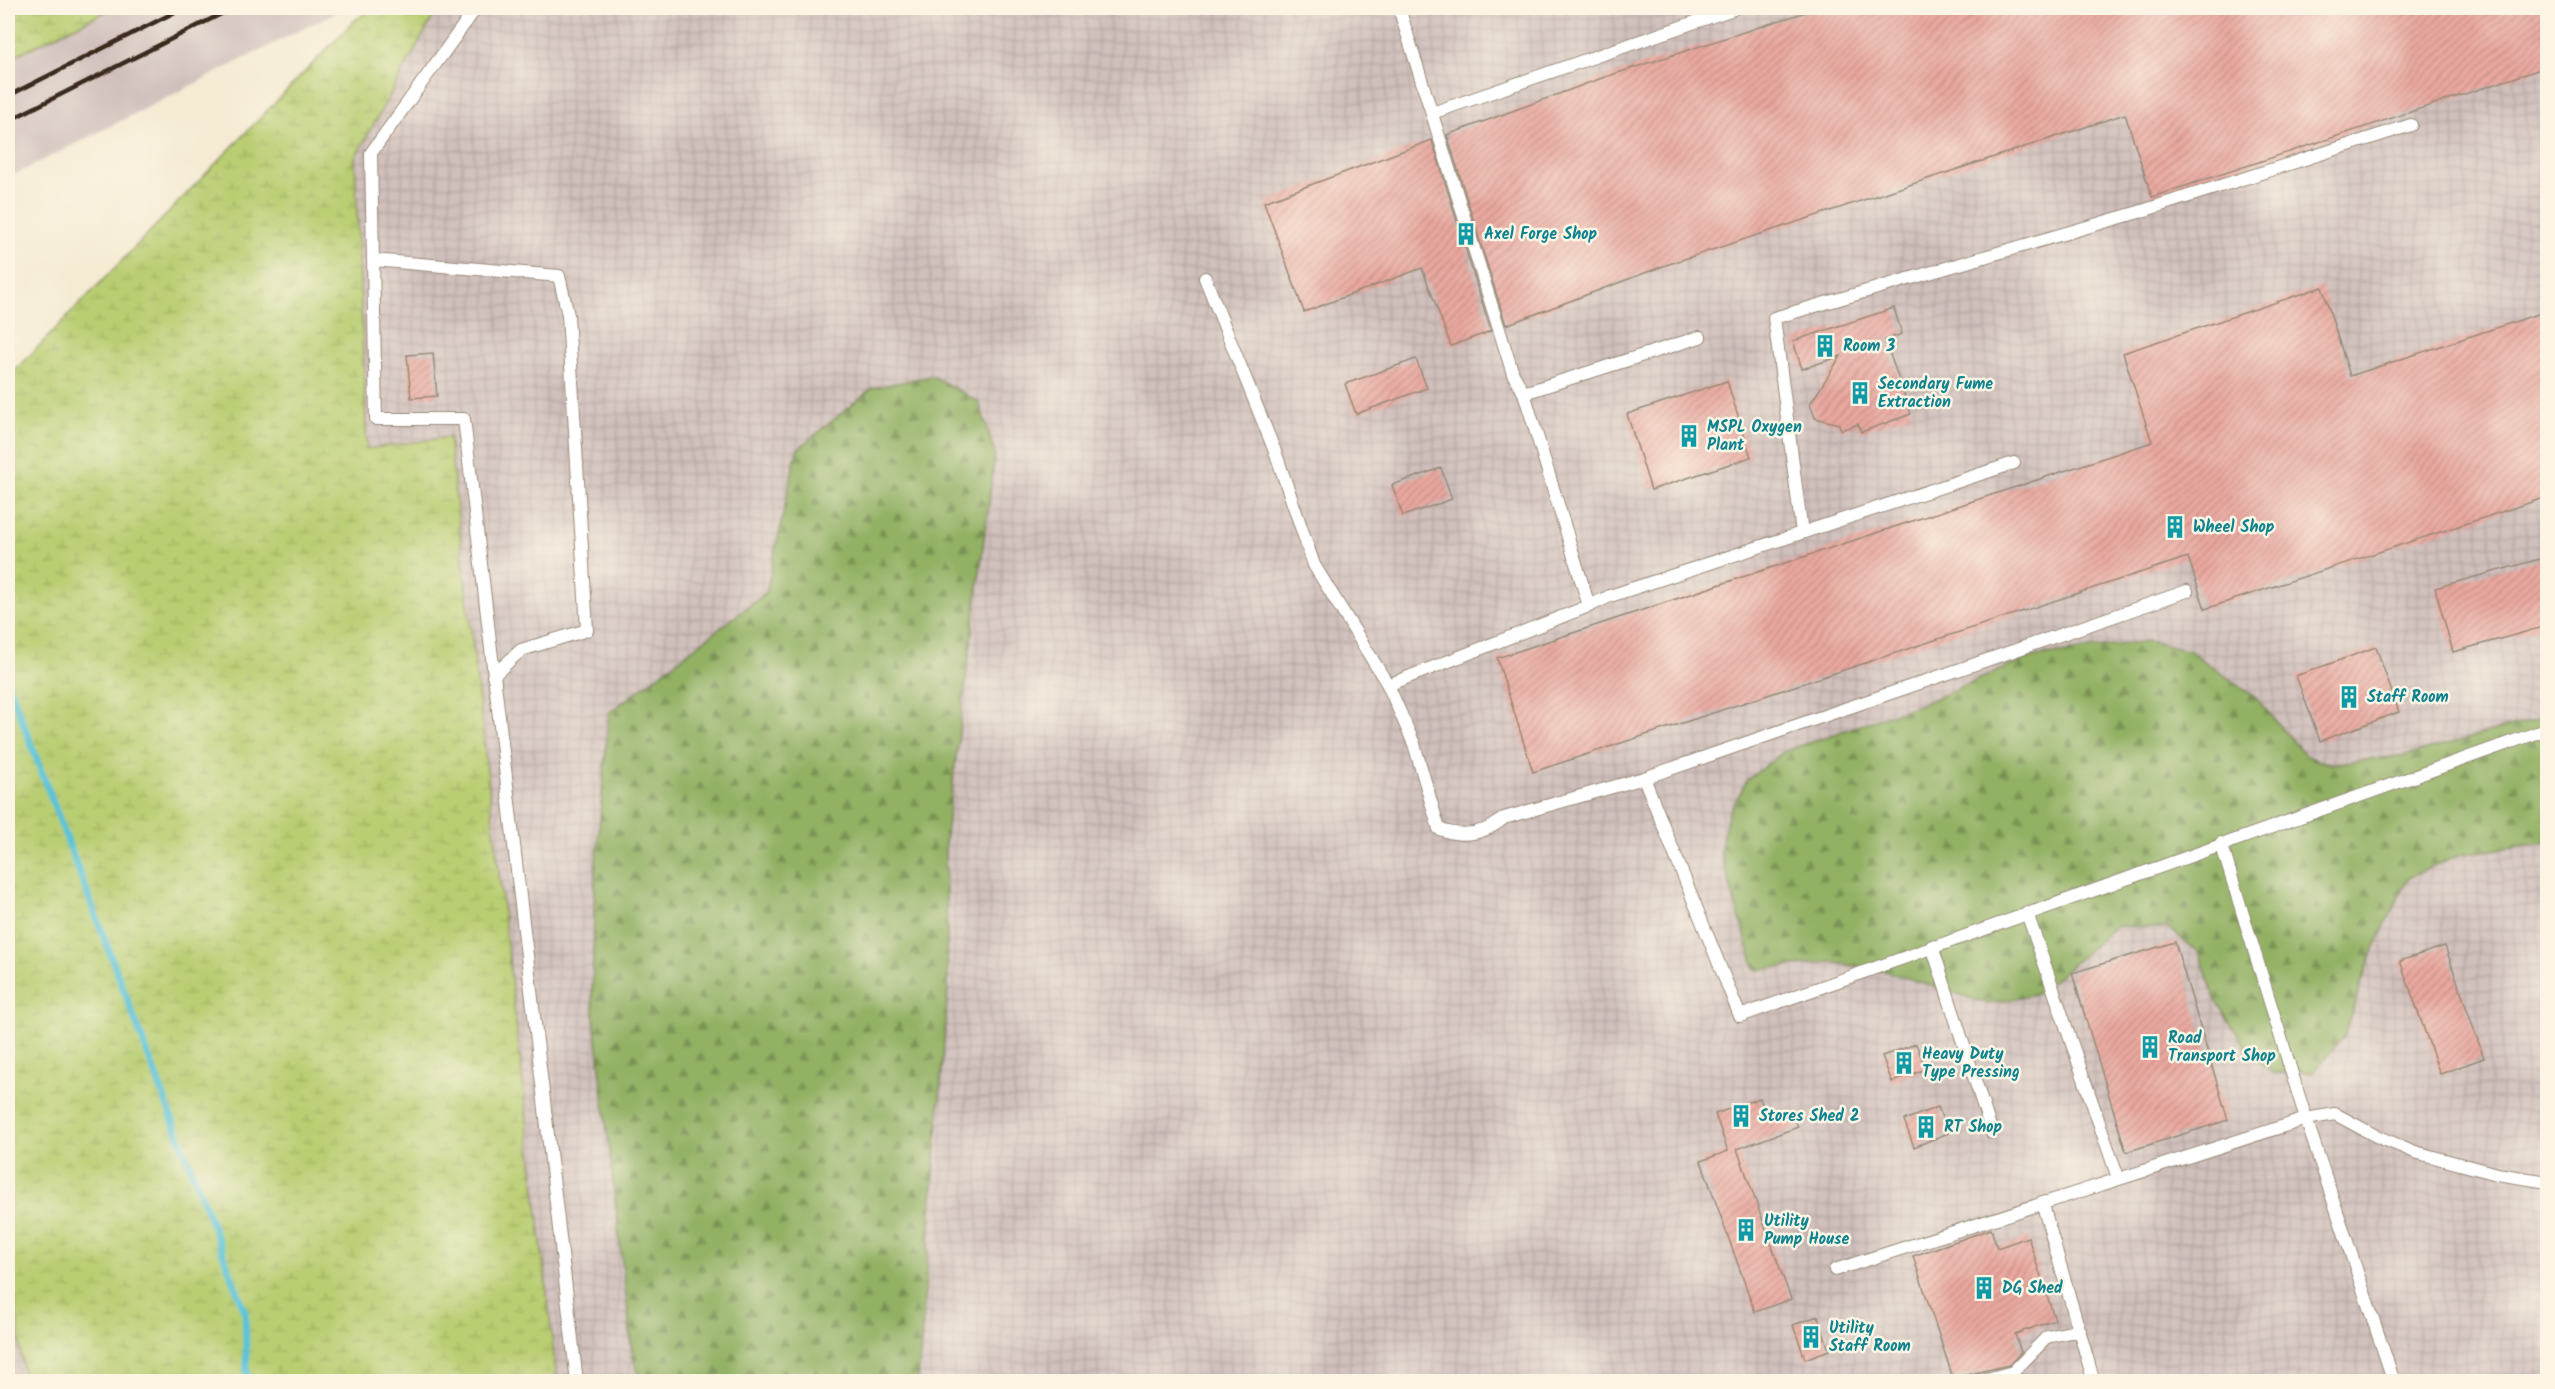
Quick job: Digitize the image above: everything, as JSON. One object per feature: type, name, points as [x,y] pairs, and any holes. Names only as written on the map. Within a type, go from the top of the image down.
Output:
[{"type":"lane","points":[[476,8],[371,153],[376,419],[464,419],[577,1382]]},
{"type":"lane","points":[[1399,8],[1513,374],[1524,393],[1590,606]]},
{"type":"lane","points":[[1432,113],[1736,8]]},
{"type":"lane","points":[[1802,533],[1774,318],[2139,212],[2411,126]]},
{"type":"lane","points":[[373,260],[560,276],[568,315],[586,630],[520,651],[493,676]]},
{"type":"lane","points":[[1205,278],[1276,454],[1314,565],[1388,685],[1414,744],[1439,829],[1448,832],[1476,834],[1504,818],[1644,778],[2187,591]]},
{"type":"lane","points":[[1524,393],[1700,337]]},
{"type":"lane","points":[[1388,685],[1590,606],[1610,596],[2014,464]]},
{"type":"lane","points":[[1644,778],[1740,1016],[2221,843],[2547,729]]},
{"type":"lane","points":[[2221,843],[2306,1119],[2394,1382]]},
{"type":"lane","points":[[2026,913],[2118,1178]]},
{"type":"lane","points":[[1932,946],[1992,1133]]},
{"type":"lane","points":[[1835,1270],[2306,1119],[2335,1114],[2376,1136],[2415,1152],[2497,1174],[2547,1182]]},
{"type":"lane","points":[[2042,1202],[2094,1382]]},
{"type":"lane","points":[[1976,1382],[2013,1372],[2048,1337],[2079,1330]]},
{"type":"shaded area","points":[[113,8],[344,8],[8,178],[8,59]]},
{"type":"shaded area","points":[[438,8],[2547,8],[2547,1381],[557,1381],[449,438],[367,449],[355,158]]},
{"type":"shaded area","points":[[8,1241],[24,1381],[8,1381]]},
{"type":"green space","points":[[8,8],[113,8],[8,59]]},
{"type":"green space","points":[[374,8],[438,8],[355,158],[367,449],[449,437],[557,1381],[24,1381],[8,1241],[8,378],[355,20]]},
{"type":"green space","points":[[932,376],[979,402],[995,454],[945,843],[948,991],[918,1381],[640,1381],[633,1357],[592,998],[595,875],[609,713],[766,593],[797,450],[872,388]]},
{"type":"green space","points":[[2147,641],[2190,651],[2256,698],[2306,756],[2330,764],[2408,755],[2534,720],[2547,713],[2547,842],[2458,855],[2408,878],[2371,955],[2344,1036],[2313,1072],[2273,1073],[2251,1055],[2216,1001],[2199,953],[2168,928],[2116,926],[2039,993],[1989,1004],[1885,971],[1831,962],[1755,970],[1720,851],[1728,814],[1748,779],[1785,751],[1924,703],[2031,657]]},
{"type":"building","points":[[1818,8],[2092,8],[2094,13],[2112,8],[2547,8],[2547,67],[2152,197],[2125,114],[1666,265],[1506,325],[1447,135],[1602,78]]},
{"type":"building","points":[[1432,140],[1491,331],[1451,346],[1422,268],[1304,312],[1264,202]]},
{"type":"building","name":"Wheel Shop","points":[[2322,287],[2350,376],[2547,311],[2547,497],[2205,609],[2188,557],[1533,772],[1497,658],[2152,442],[2123,353]]},
{"type":"building","name":"Secondary Fume Extraction","points":[[1894,308],[1902,334],[1885,340],[1911,414],[1861,432],[1858,424],[1841,430],[1839,424],[1815,418],[1810,404],[1841,356],[1802,369],[1793,341]]},
{"type":"building","points":[[433,353],[437,396],[411,398],[407,355]]},
{"type":"building","points":[[1416,359],[1427,388],[1356,414],[1345,384]]},
{"type":"building","name":"MSPL Oxygen Plant","points":[[1727,381],[1751,457],[1651,490],[1627,414]]},
{"type":"building","points":[[1441,468],[1452,499],[1403,516],[1392,485]]},
{"type":"building","points":[[2547,557],[2547,626],[2453,652],[2435,588]]},
{"type":"building","name":"Staff Room","points":[[2376,647],[2399,712],[2320,741],[2296,676]]},
{"type":"building","name":"Road Transport Shop","points":[[2175,942],[2228,1120],[2126,1152],[2072,973]]},
{"type":"building","points":[[2445,946],[2484,1058],[2440,1074],[2400,961]]},
{"type":"building","name":"Heavy Duty Type Pressing","points":[[1916,1044],[1926,1069],[1892,1082],[1882,1056]]},
{"type":"building","name":"Utility Pump House","points":[[1760,1098],[1767,1118],[1792,1110],[1798,1127],[1737,1149],[1791,1299],[1755,1312],[1701,1161],[1728,1151],[1715,1114]]},
{"type":"building","name":"RT Shop","points":[[1938,1107],[1948,1133],[1914,1147],[1904,1120]]},
{"type":"building","name":"DG Shed","points":[[1991,1229],[1997,1248],[2028,1237],[2055,1320],[2015,1334],[2021,1352],[2009,1365],[1953,1378],[1913,1256]]},
{"type":"building","name":"Utility Staff Room","points":[[1818,1316],[1829,1350],[1805,1359],[1793,1325]]},
{"type":"waterway","points":[[8,683],[245,1312],[247,1382]]},
{"type":"railway","points":[[8,96],[183,8]]},
{"type":"railway","points":[[8,121],[233,8]]},
{"type":"place","name":"Axel Forge Shop","points":[[1466,234]]},
{"type":"place","name":"Room 3","points":[[1825,346]]},
{"type":"place","name":"Secondary Fume Extraction","points":[[1860,393]]},
{"type":"place","name":"MSPL Oxygen Plant","points":[[1689,436]]},
{"type":"place","name":"Wheel Shop","points":[[2175,527]]},
{"type":"place","name":"Staff Room","points":[[2349,697]]},
{"type":"place","name":"Road Transport Shop","points":[[2150,1047]]},
{"type":"place","name":"Heavy Duty Type Pressing","points":[[1904,1063]]},
{"type":"place","name":"Stores Shed 2","points":[[1741,1116]]},
{"type":"place","name":"RT Shop","points":[[1926,1127]]},
{"type":"place","name":"Utility Pump House","points":[[1746,1230]]},
{"type":"place","name":"DG Shed","points":[[1984,1288]]},
{"type":"place","name":"Utility Staff Room","points":[[1811,1337]]}]
